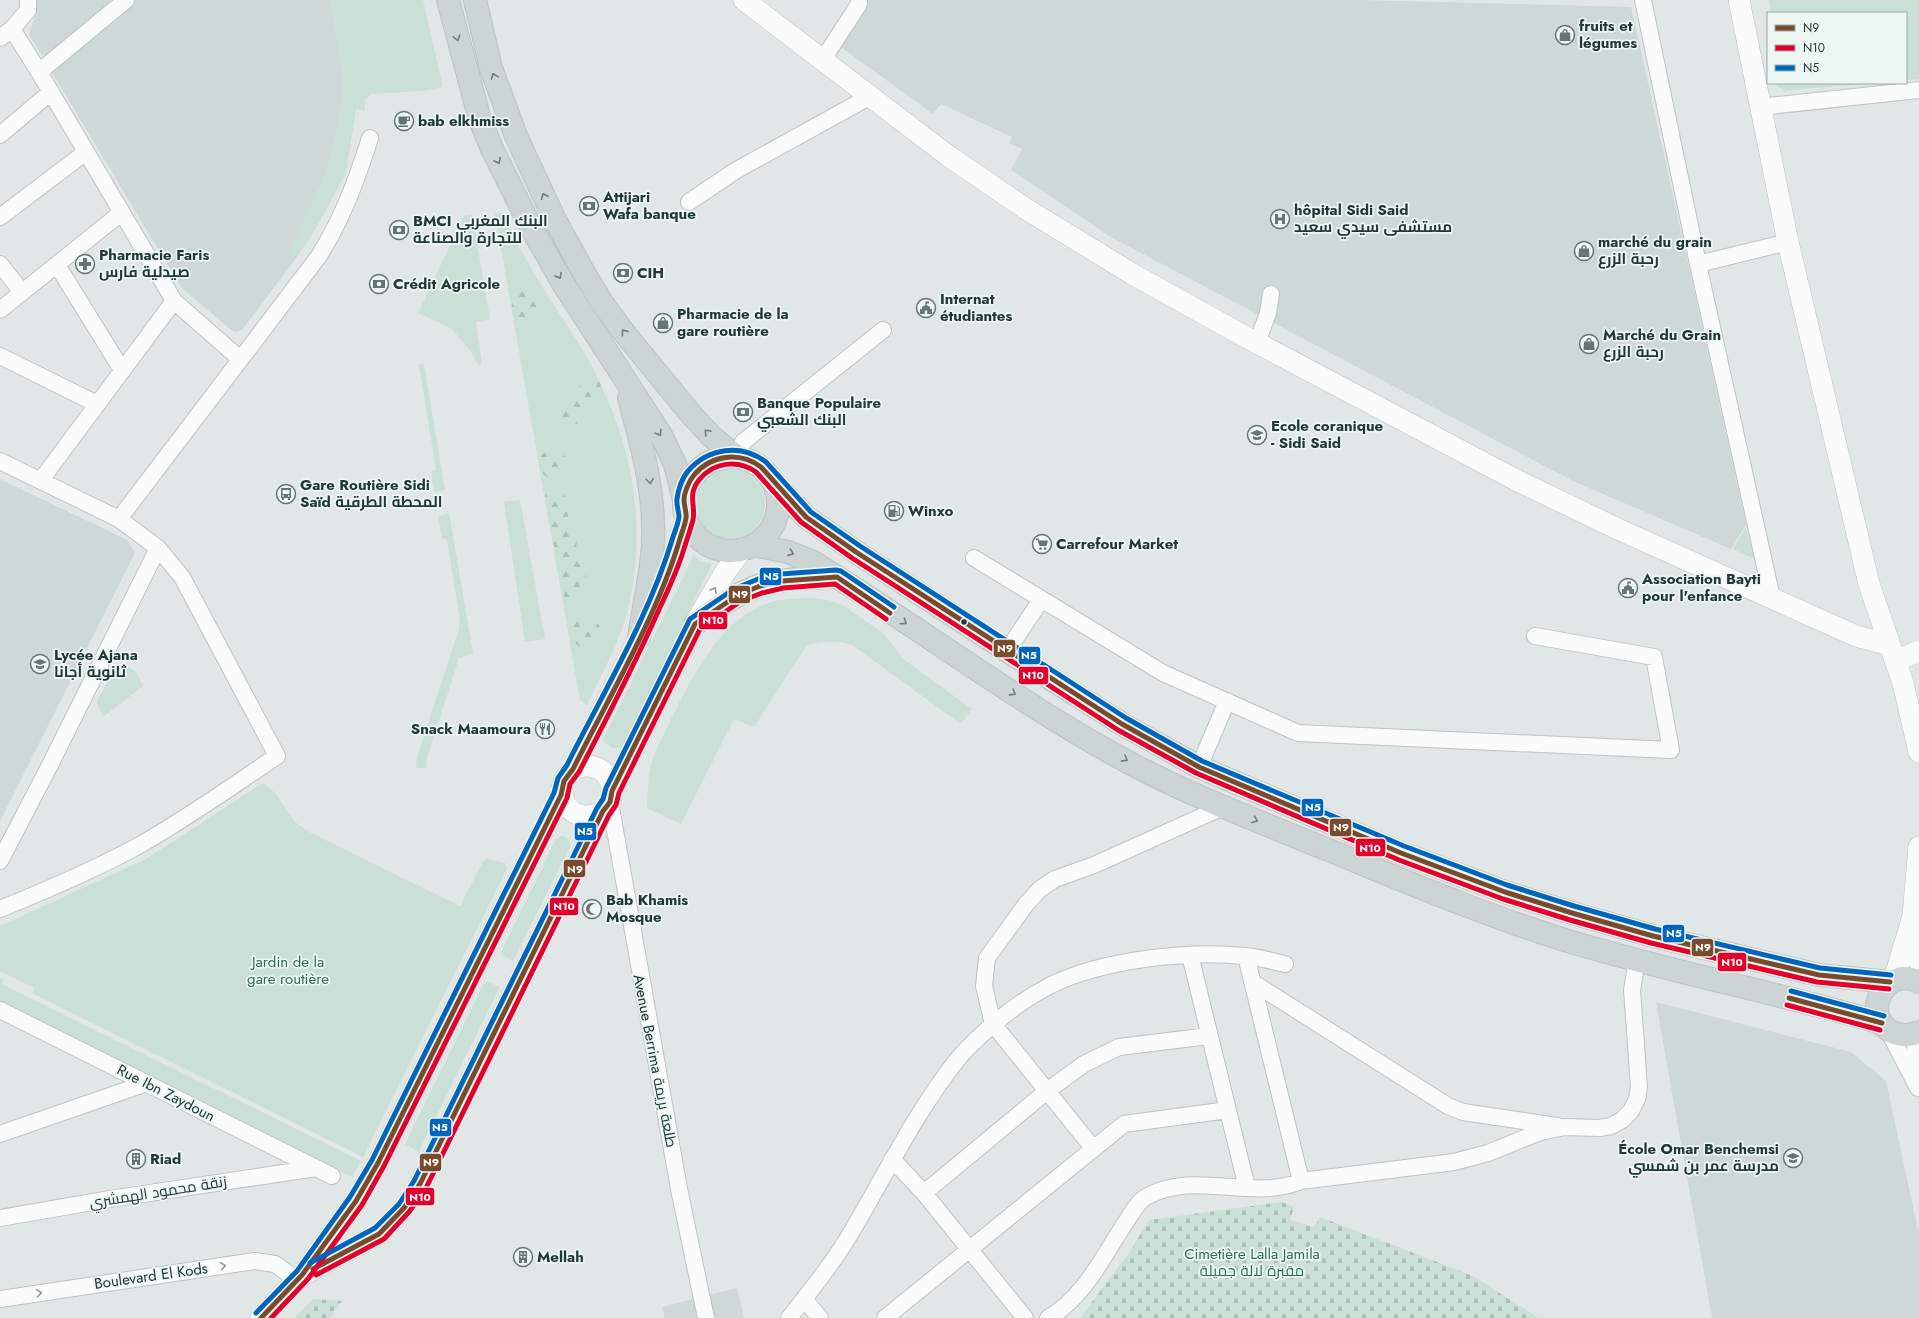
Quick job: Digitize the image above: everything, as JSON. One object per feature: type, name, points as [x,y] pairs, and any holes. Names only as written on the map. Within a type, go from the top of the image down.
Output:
[{"type":"main road","points":[[448,0],[480,120],[492,151],[532,229],[564,285],[661,435],[672,459],[685,509],[694,533],[711,546],[723,550],[748,547],[788,552],[813,562],[959,659],[1082,736],[1148,772],[1223,807],[1493,916],[1568,941],[1637,960],[1815,1004],[1885,1026],[1901,1035],[1917,1033]]},
{"type":"main road","points":[[475,0],[491,68],[516,136],[554,218],[583,272],[601,301],[622,329],[689,412],[711,436],[737,457]]},
{"type":"main road","points":[[622,376],[650,478],[653,524],[652,554],[638,638]]},
{"type":"main road","points":[[685,509],[686,488],[692,477],[701,467],[713,460],[727,456],[754,462],[761,467],[806,517],[856,552],[1007,652],[1122,724],[1199,767],[1401,853],[1505,892],[1572,913],[1653,936],[1819,974],[1892,981],[1908,978],[1919,982]]},
{"type":"main road","points":[[748,547],[768,533],[776,516],[778,504],[774,483]]},
{"type":"main road","points":[[695,624],[738,595],[760,586],[782,581],[837,577]]},
{"type":"main road","points":[[1885,1026],[1878,1015],[1878,996],[1883,988],[1892,981]]},
{"type":"street","points":[[28,0],[28,10],[6,33],[39,72],[174,301],[240,359]]},
{"type":"street","points":[[39,72],[126,0]]},
{"type":"street","points":[[744,0],[947,155],[1026,209],[1134,274],[1257,343],[1516,480],[1620,530],[1893,653],[1919,651]]},
{"type":"street","points":[[822,61],[859,4],[859,0]]},
{"type":"street","points":[[1643,0],[1698,264],[1772,598]]},
{"type":"street","points":[[1739,0],[1788,242],[1869,584],[1893,653],[1911,679],[1919,752]]},
{"type":"street","points":[[1760,107],[1919,90]]},
{"type":"street","points":[[0,135],[51,92]]},
{"type":"street","points":[[688,202],[735,171],[869,96]]},
{"type":"street","points":[[119,519],[301,280],[335,230],[348,204],[370,138]]},
{"type":"street","points":[[0,217],[86,152]]},
{"type":"street","points":[[0,310],[121,213]]},
{"type":"street","points":[[1698,264],[1788,242]]},
{"type":"street","points":[[0,264],[22,292]]},
{"type":"street","points":[[58,265],[122,370]]},
{"type":"street","points":[[1257,343],[1268,313],[1271,294]]},
{"type":"street","points":[[41,480],[174,301]]},
{"type":"street","points":[[737,457],[743,442],[883,330]]},
{"type":"street","points":[[0,356],[97,404]]},
{"type":"street","points":[[0,461],[119,519],[158,548],[182,577],[277,756],[202,806],[139,845],[69,882],[0,909]]},
{"type":"street","points":[[573,769],[588,765],[602,770],[608,776],[608,801],[593,816],[580,815],[572,812],[565,804],[561,795],[561,788],[565,777],[573,769],[638,638],[672,564],[685,509]]},
{"type":"street","points":[[420,1184],[695,624],[724,574],[748,547]]},
{"type":"street","points":[[0,861],[55,756],[158,548]]},
{"type":"street","points":[[974,558],[1163,673],[1298,733],[1671,750],[1654,657],[1535,636]]},
{"type":"street","points":[[1007,652],[1042,600]]},
{"type":"street","points":[[1199,767],[1227,701]]},
{"type":"street","points":[[261,1318],[300,1277],[356,1201],[377,1166],[561,795]]},
{"type":"street","name":"Avenue Berrima طلعة بريمة","points":[[608,801],[676,1171],[706,1318]]},
{"type":"street","points":[[1093,1148],[993,1024],[984,986],[988,958],[1010,924],[1040,889],[1055,879],[1094,865],[1223,807]]},
{"type":"street","points":[[1892,981],[1913,916],[1918,877],[1919,847]]},
{"type":"street","points":[[1913,916],[1919,962]]},
{"type":"street","points":[[1190,955],[1247,1188]]},
{"type":"street","points":[[788,1318],[836,1256],[892,1159],[938,1084],[958,1058],[993,1024],[1026,999],[1052,984],[1095,970],[1134,960],[1190,955],[1246,956],[1285,964]]},
{"type":"street","points":[[1246,956],[1301,1181]]},
{"type":"street","points":[[1252,982],[1448,1106],[1463,1112],[1565,1127],[1599,1128],[1611,1126],[1622,1120],[1631,1111],[1637,1100],[1639,1087],[1632,990],[1637,960]]},
{"type":"street","name":"Rue Ibn Zaydoun","points":[[0,1010],[332,1176]]},
{"type":"street","points":[[1885,1026],[1918,1088]]},
{"type":"street","points":[[1917,1033],[1919,1092]]},
{"type":"street","points":[[924,1193],[1047,1090],[1084,1064],[1119,1047],[1209,1036]]},
{"type":"street","points":[[0,1134],[147,1083]]},
{"type":"street","points":[[885,1318],[1124,1124],[1228,1110]]},
{"type":"street","points":[[1048,1318],[1062,1310],[1082,1289],[1134,1210],[1145,1198],[1160,1191],[1179,1186],[1203,1184],[1247,1188],[1287,1187],[1301,1181],[1454,1162],[1488,1153],[1540,1132],[1565,1127]]},
{"type":"street","points":[[892,1159],[924,1193],[1025,1318]]},
{"type":"street","name":"زنقة محمود الهمشري","points":[[0,1218],[110,1199],[316,1168]]},
{"type":"street","points":[[356,1201],[352,1217],[357,1229],[367,1236],[379,1234]]},
{"type":"street","points":[[300,1277],[379,1234],[404,1208]]},
{"type":"street","name":"Boulevard El Kods","points":[[0,1299],[255,1261],[275,1264],[300,1277]]},
{"type":"street","points":[[804,1299],[820,1318]]},
{"type":"shaded area","points":[[36,0],[330,0],[341,60],[344,86],[329,166],[290,253],[297,257],[242,330],[236,332],[230,329],[181,287],[29,34],[36,13]]},
{"type":"shaded area","name":"hôpital Sidi Said مستشفى سيدي سعيد","points":[[867,0],[1359,0],[1631,7],[1746,524],[1731,549],[1573,481],[1109,236],[1011,170],[1022,149],[1009,143],[1012,137],[941,104],[933,114],[838,45]]},
{"type":"shaded area","name":"Lycée Ajana ثانوية أجانا","points":[[0,479],[127,540],[135,553],[0,821]]},
{"type":"shaded area","name":"École Omar Benchemsi مدرسة عمر بن شمسي","points":[[1656,1002],[1851,1052],[1886,1081],[1919,1235],[1919,1318],[1712,1318]]},
{"type":"shaded area","points":[[737,1288],[744,1318],[665,1318],[662,1307]]},
{"type":"green space","points":[[330,0],[423,0],[443,87],[422,91],[371,94],[365,100],[365,111],[356,109],[346,173],[315,230],[297,257],[289,253],[329,166],[342,102],[344,86],[341,60]]},
{"type":"green space","points":[[1769,0],[1919,0],[1919,79],[1907,80],[1907,12],[1771,12]]},
{"type":"green space","points":[[1776,84],[1862,84],[1784,91]]},
{"type":"green space","points":[[502,212],[524,257],[589,361],[604,391],[626,452],[632,484],[636,515],[636,548],[633,580],[627,613],[614,648],[587,705],[580,700],[495,214]]},
{"type":"green space","points":[[472,215],[490,319],[476,322],[482,363],[478,365],[472,353],[452,329],[418,313],[464,216]]},
{"type":"green space","points":[[527,291],[538,295],[542,306],[538,317],[527,321],[516,317],[512,306],[516,295]]},
{"type":"green space","points":[[424,364],[445,490],[434,492],[431,472],[436,470],[419,365]]},
{"type":"green space","points":[[590,377],[598,380],[601,388],[598,396],[590,399],[582,396],[579,388],[582,380]]},
{"type":"green space","points":[[571,397],[581,401],[585,411],[581,421],[571,425],[561,421],[557,411],[561,401]]},
{"type":"green space","points":[[553,450],[563,454],[567,464],[563,474],[553,478],[543,474],[539,464],[543,454]]},
{"type":"green space","points":[[730,469],[743,472],[755,479],[762,491],[765,504],[762,517],[755,529],[743,536],[730,539],[717,536],[705,529],[698,517],[695,504],[698,491],[705,479],[717,472]]},
{"type":"green space","points":[[553,487],[559,489],[565,497],[567,502],[569,525],[577,542],[575,550],[578,556],[585,561],[585,580],[583,589],[579,598],[577,599],[570,599],[563,595],[545,495],[549,489]]},
{"type":"green space","points":[[520,500],[545,639],[525,642],[504,502]]},
{"type":"green space","points":[[449,513],[473,654],[459,658],[427,758],[426,768],[416,768],[417,757],[459,629],[460,620],[447,540],[442,538],[438,516]]},
{"type":"green space","points":[[1746,527],[1754,556],[1752,558],[1733,549]]},
{"type":"green space","points":[[694,555],[700,561],[712,564],[623,747],[612,748],[603,740]]},
{"type":"green space","points":[[811,598],[828,600],[844,606],[884,634],[903,659],[972,709],[961,724],[852,645],[840,642],[829,642],[807,645],[754,727],[734,719],[681,824],[647,808],[649,772],[654,755],[686,690],[713,646],[730,628],[748,613],[768,603],[784,599]]},
{"type":"green space","points":[[586,618],[597,622],[601,633],[597,644],[586,648],[575,644],[571,633],[575,622]]},
{"type":"green space","points":[[124,666],[134,671],[143,686],[103,717],[97,702],[98,699],[113,672]]},
{"type":"green space","name":"Jardin de la gare routière","points":[[263,783],[275,793],[295,822],[311,833],[460,906],[483,862],[487,859],[505,863],[507,869],[363,1157],[32,993],[34,988],[0,971],[0,926],[146,859]]},
{"type":"green space","points":[[562,835],[570,840],[570,847],[513,961],[500,954],[556,839]]},
{"type":"green space","points":[[0,978],[4,980],[2,984],[361,1161],[352,1177],[0,1001]]},
{"type":"green space","points":[[485,981],[500,987],[419,1152],[405,1144]]},
{"type":"green space","name":"Cimetière Lalla Jamila مقبرة لالة جميلة","points":[[1281,1202],[1294,1207],[1290,1220],[1314,1227],[1320,1217],[1471,1275],[1539,1318],[1080,1318],[1129,1253],[1149,1220]]},
{"type":"green space","points":[[313,1299],[342,1301],[330,1318],[294,1318]]},
{"type":"tunnel","points":[[404,1208],[420,1184]]},
{"type":"transit line","name":"N5","points":[[256,1313],[297,1271],[350,1197],[372,1160],[554,793],[558,778],[567,765],[639,625],[652,596],[677,525],[679,517],[677,499],[682,481],[688,471],[696,463],[715,453],[736,450],[746,452],[766,462],[811,512],[860,546],[1126,718],[1202,761],[1404,846],[1507,885],[1574,906],[1655,929],[1820,968],[1891,975]]},
{"type":"transit line","name":"N9","points":[[261,1318],[302,1275],[356,1201],[378,1163],[561,795],[564,781],[573,769],[645,628],[669,571],[684,527],[686,516],[684,497],[689,484],[694,475],[701,468],[717,459],[735,457],[753,462],[761,467],[806,517],[856,552],[1122,724],[1199,767],[1401,853],[1505,892],[1572,913],[1653,936],[1819,975],[1890,982]]},
{"type":"transit line","name":"N10","points":[[271,1318],[308,1279],[362,1205],[384,1166],[567,798],[570,784],[579,772],[648,634],[674,576],[693,520],[693,490],[695,485],[711,469],[726,464],[741,465],[756,472],[801,522],[852,558],[1118,730],[1196,773],[1399,860],[1503,899],[1570,920],[1651,943],[1817,982],[1889,989]]},
{"type":"transit line","name":"N5","points":[[310,1263],[375,1228],[399,1204],[414,1181],[597,808],[603,799],[606,788],[690,619],[734,589],[758,579],[781,574],[836,570],[841,571],[894,607]]},
{"type":"transit line","name":"N9","points":[[313,1269],[379,1234],[404,1208],[420,1184],[603,811],[610,802],[612,791],[695,624],[738,595],[760,586],[782,581],[837,577],[890,613]]},
{"type":"transit line","name":"N10","points":[[316,1275],[384,1239],[409,1212],[426,1188],[609,815],[616,805],[619,793],[700,629],[741,601],[762,593],[783,588],[835,584],[886,619]]},
{"type":"transit line","name":"N5","points":[[1791,991],[1884,1016]]},
{"type":"transit line","name":"N9","points":[[1789,998],[1882,1023]]},
{"type":"transit line","name":"N10","points":[[1787,1005],[1880,1030]]},
{"type":"place","name":"fruits et légumes","points":[[1565,35]]},
{"type":"place","name":"bab elkhmiss","points":[[404,121]]},
{"type":"place","name":"Attijari Wafa banque","points":[[589,206]]},
{"type":"place","name":"hôpital Sidi Said مستشفى سيدي سعيد","points":[[1280,219]]},
{"type":"place","name":"BMCI البنك المغربي للتجارة والصناعة","points":[[399,230]]},
{"type":"place","name":"marché du grain رحبة الزرع","points":[[1584,251]]},
{"type":"place","name":"Pharmacie Faris صيدلية فارس","points":[[85,264]]},
{"type":"place","name":"CIH","points":[[623,273]]},
{"type":"place","name":"Crédit Agricole","points":[[379,284]]},
{"type":"place","name":"Internat étudiantes","points":[[926,308]]},
{"type":"place","name":"Pharmacie de la gare routière","points":[[663,323]]},
{"type":"place","name":"Marché du Grain رحبة الزرع","points":[[1589,344]]},
{"type":"place","name":"Banque Populaire البنك الشعبي","points":[[743,412]]},
{"type":"place","name":"Ecole coranique - Sidi Said","points":[[1257,435]]},
{"type":"place","name":"Gare Routière Sidi Saïd المحطة الطرقية","points":[[286,494]]},
{"type":"place","name":"Winxo","points":[[894,511]]},
{"type":"place","name":"Carrefour Market","points":[[1042,544]]},
{"type":"place","name":"Association Bayti pour l'enfance","points":[[1628,588]]},
{"type":"place","name":"Lycée Ajana ثانوية أجانا","points":[[40,664]]},
{"type":"place","name":"Snack Maamoura","points":[[545,729]]},
{"type":"place","name":"Bab Khamis Mosque","points":[[592,909]]},
{"type":"place","name":"École Omar Benchemsi مدرسة عمر بن شمسي","points":[[1793,1158]]},
{"type":"place","name":"Riad","points":[[136,1159]]},
{"type":"place","name":"Mellah","points":[[523,1257]]}]
